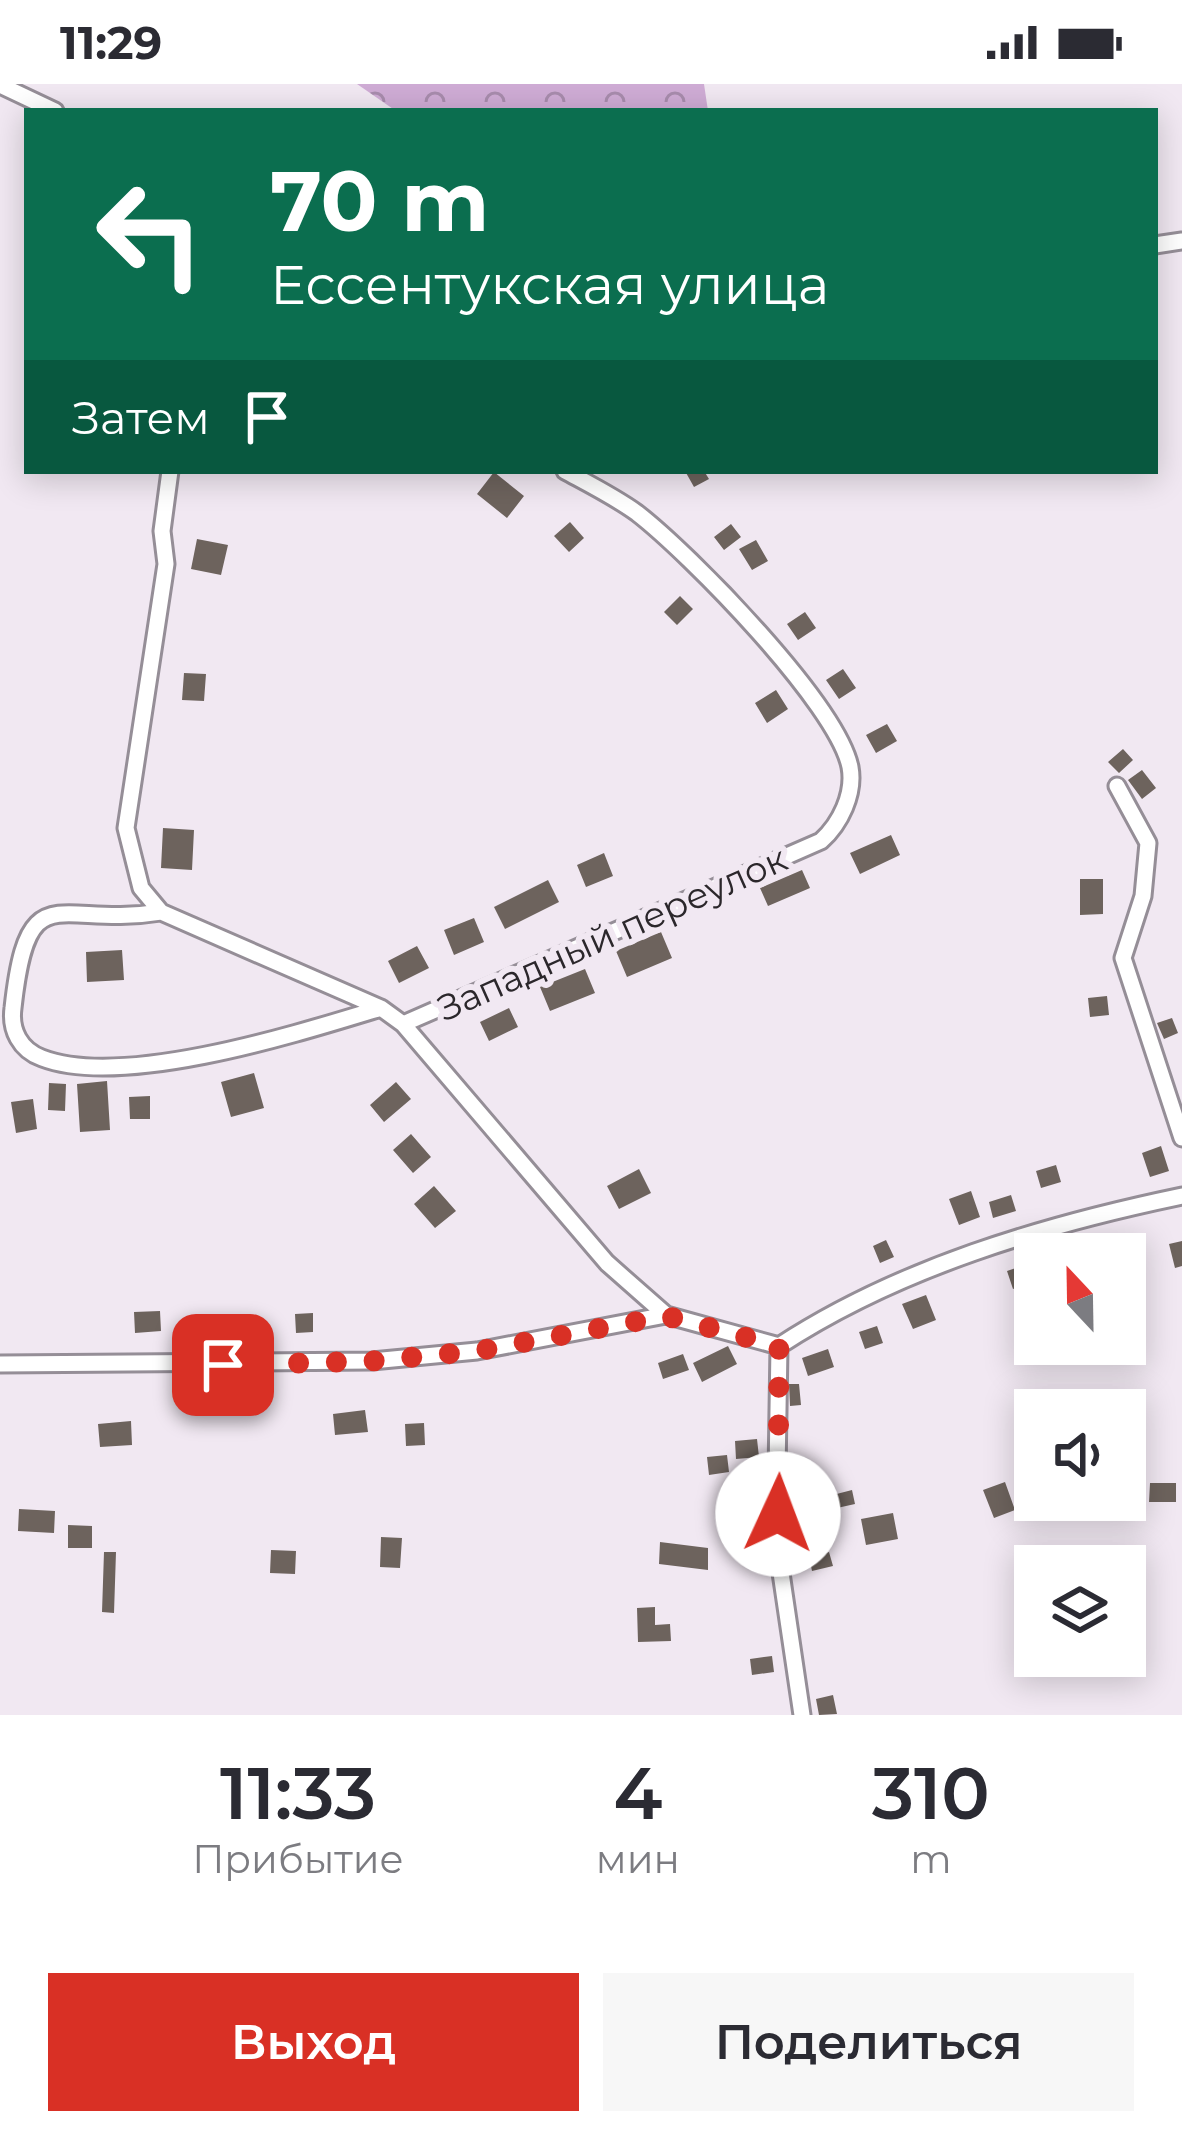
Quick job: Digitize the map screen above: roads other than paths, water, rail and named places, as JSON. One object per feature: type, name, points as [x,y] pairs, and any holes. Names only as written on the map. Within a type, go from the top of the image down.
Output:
[{"type":"street","points":[[0,85],[49,108]]},
{"type":"street","points":[[170,474],[162,531],[166,564],[126,828],[141,888],[161,912],[381,1008],[403,1024],[607,1263],[666,1316]]},
{"type":"street","name":"Западный переулок","points":[[403,1024],[821,841],[838,826],[851,770],[823,713],[739,610],[654,530],[570,474]]},
{"type":"street","points":[[1117,786],[1148,843],[1143,896],[1123,958],[1182,1138]]},
{"type":"street","name":"Западный переулок","points":[[161,912],[123,918],[58,913],[37,921],[23,938],[11,1015],[24,1048],[72,1065],[157,1062],[255,1047],[381,1008]]},
{"type":"street","points":[[0,1364],[372,1361],[477,1351],[666,1316],[779,1346],[823,1317],[894,1283],[1036,1233],[1182,1196]]},
{"type":"street","points":[[779,1346],[776,1539],[802,1715]]}]
